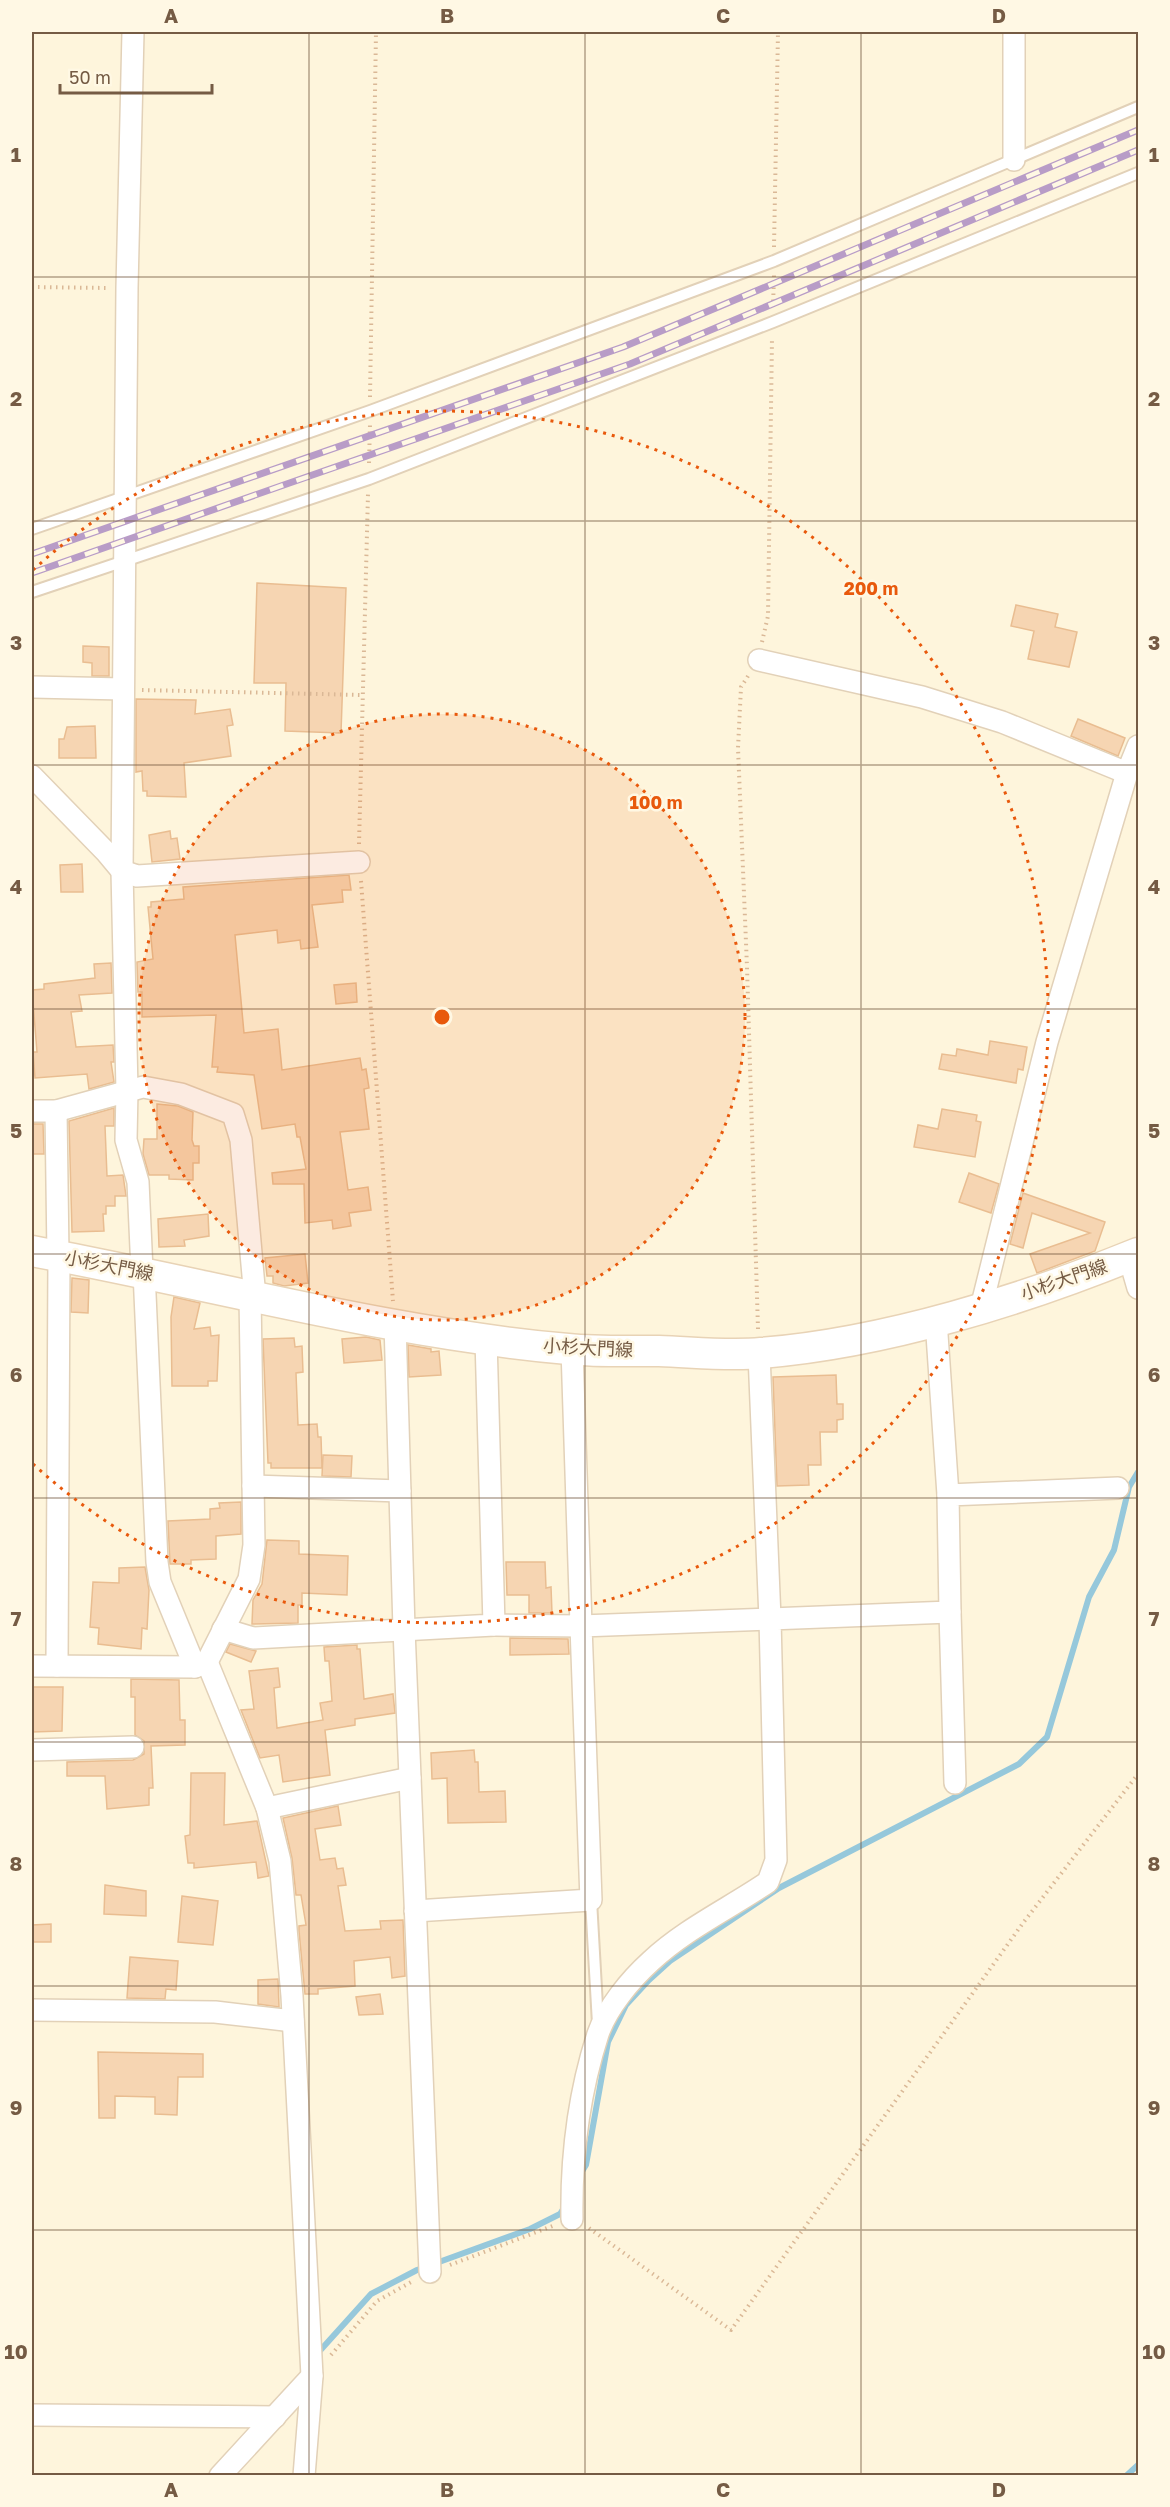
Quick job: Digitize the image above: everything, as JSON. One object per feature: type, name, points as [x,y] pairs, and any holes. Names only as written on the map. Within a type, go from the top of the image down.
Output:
[{"type":"main road","name":"小杉大門線","points":[[49,1255],[143,1271],[253,1297],[486,1339],[572,1349],[759,1354],[861,1340],[981,1308],[1134,1255]]},
{"type":"street","points":[[133,32],[127,288],[123,689],[122,871],[126,1140],[138,1182],[160,1582],[267,1808],[280,1861],[293,2021],[312,2376],[304,2475]]},
{"type":"street","points":[[1014,32],[1014,160]]},
{"type":"street","points":[[759,660],[922,697],[1002,722],[1127,773]]},
{"type":"street","points":[[32,687],[123,689]]},
{"type":"street","points":[[981,1308],[1047,1042],[1127,773],[1138,746]]},
{"type":"street","points":[[32,776],[122,871],[137,876],[359,862]]},
{"type":"street","points":[[32,1111],[56,1111],[143,1087],[181,1095],[233,1114],[241,1140],[253,1297],[254,1545],[249,1579],[201,1665]]},
{"type":"street","points":[[56,1111],[49,1255],[57,1666]]},
{"type":"street","points":[[1134,1255],[1138,1288]]},
{"type":"street","points":[[936,1320],[948,1495],[955,1783]]},
{"type":"street","points":[[395,1323],[404,1629],[430,2272]]},
{"type":"street","points":[[486,1339],[494,1625]]},
{"type":"street","points":[[416,1911],[591,1900],[572,1349]]},
{"type":"street","points":[[572,2218],[571,2176],[576,2145],[599,2033],[616,2001],[651,1960],[768,1881],[776,1860],[770,1619],[759,1354]]},
{"type":"street","points":[[253,1486],[400,1491]]},
{"type":"street","points":[[948,1495],[1118,1488]]},
{"type":"street","points":[[223,1629],[253,1638],[494,1625],[581,1626],[950,1612]]},
{"type":"street","points":[[32,1666],[201,1665]]},
{"type":"street","points":[[32,1749],[134,1747]]},
{"type":"street","points":[[267,1808],[410,1778]]},
{"type":"street","points":[[32,2010],[215,2012],[293,2021]]},
{"type":"street","points":[[220,2475],[312,2376]]},
{"type":"street","points":[[32,2415],[275,2417]]},
{"type":"lane","points":[[32,528],[370,411],[774,261],[1138,107]]},
{"type":"lane","points":[[32,592],[369,479],[773,322],[1138,173]]},
{"type":"lane","points":[[591,1900],[599,2033]]},
{"type":"path","points":[[376,32],[369,479],[359,862],[395,1323]]},
{"type":"path","points":[[759,1354],[738,748],[741,687],[759,660],[768,616],[778,32]]},
{"type":"path","points":[[32,287],[127,288]]},
{"type":"path","points":[[123,689],[362,695]]},
{"type":"path","points":[[312,2376],[377,2301],[430,2272],[572,2218],[599,2234],[731,2330],[1023,1923],[1138,1774]]},
{"type":"building","points":[[257,583],[346,588],[341,733],[285,731],[286,683],[254,683]]},
{"type":"building","points":[[1016,605],[1058,614],[1055,627],[1077,632],[1069,667],[1028,659],[1034,631],[1011,626]]},
{"type":"building","points":[[83,646],[109,647],[109,676],[92,676],[92,663],[83,662]]},
{"type":"building","points":[[136,699],[196,700],[195,714],[230,709],[233,725],[227,726],[231,756],[184,763],[186,797],[147,796],[147,791],[143,791],[142,771],[136,772]]},
{"type":"building","points":[[1078,719],[1125,738],[1118,756],[1071,736]]},
{"type":"building","points":[[95,726],[96,758],[59,758],[59,739],[64,739],[67,727]]},
{"type":"building","points":[[170,831],[171,839],[177,838],[180,859],[152,862],[149,835]]},
{"type":"building","points":[[82,864],[83,892],[61,892],[60,865]]},
{"type":"building","points":[[349,875],[351,890],[342,890],[343,902],[312,905],[318,947],[301,949],[300,940],[278,943],[277,930],[235,935],[244,1033],[278,1029],[282,1070],[360,1058],[362,1070],[366,1069],[369,1088],[364,1089],[369,1129],[340,1132],[348,1190],[368,1187],[371,1210],[349,1213],[351,1226],[333,1229],[332,1220],[305,1223],[304,1184],[273,1184],[272,1173],[306,1169],[300,1137],[297,1137],[295,1124],[262,1129],[254,1075],[217,1072],[218,1067],[212,1067],[216,1015],[142,1017],[142,992],[138,992],[137,962],[153,959],[148,907],[151,907],[151,902],[184,899],[183,887]]},
{"type":"building","points":[[111,963],[112,993],[79,995],[82,1011],[71,1012],[76,1047],[113,1045],[114,1062],[111,1062],[114,1082],[89,1089],[87,1074],[35,1078],[33,1052],[37,1052],[32,990],[44,989],[44,984],[95,978],[94,964]]},
{"type":"building","points":[[356,983],[357,1002],[336,1004],[334,985]]},
{"type":"building","points":[[990,1041],[1027,1047],[1023,1070],[1018,1069],[1016,1083],[939,1069],[942,1054],[956,1056],[957,1049],[988,1055]]},
{"type":"building","points":[[157,1104],[178,1106],[193,1112],[192,1140],[194,1146],[199,1146],[199,1163],[193,1163],[193,1180],[169,1179],[169,1175],[149,1175],[143,1154],[144,1139],[157,1139]]},
{"type":"building","points":[[114,1108],[114,1126],[105,1126],[107,1176],[123,1175],[126,1196],[115,1196],[115,1206],[106,1206],[106,1214],[103,1214],[104,1231],[72,1232],[69,1121]]},
{"type":"building","points":[[942,1109],[977,1115],[976,1121],[981,1122],[975,1157],[914,1147],[918,1125],[938,1129]]},
{"type":"building","points":[[32,1124],[43,1124],[44,1154],[32,1154]]},
{"type":"building","points":[[969,1173],[999,1184],[991,1213],[959,1202]]},
{"type":"building","points":[[1023,1193],[1105,1222],[1095,1251],[1037,1273],[1030,1254],[1090,1233],[1032,1213],[1023,1248],[1010,1244]]},
{"type":"building","points":[[208,1214],[209,1236],[184,1240],[185,1246],[159,1247],[158,1219]]},
{"type":"building","points":[[305,1254],[308,1283],[284,1286],[273,1283],[273,1276],[267,1276],[265,1258]]},
{"type":"building","points":[[72,1278],[89,1280],[88,1313],[71,1312]]},
{"type":"building","points":[[174,1297],[200,1303],[194,1329],[210,1327],[211,1336],[219,1335],[217,1381],[208,1381],[208,1386],[172,1386],[171,1317]]},
{"type":"building","points":[[366,1337],[380,1340],[382,1360],[344,1363],[342,1339]]},
{"type":"building","points":[[294,1338],[295,1347],[302,1346],[303,1372],[296,1373],[298,1425],[317,1424],[318,1437],[321,1437],[322,1468],[271,1468],[271,1463],[268,1463],[263,1339]]},
{"type":"building","points":[[408,1345],[431,1349],[431,1352],[439,1351],[441,1375],[409,1377]]},
{"type":"building","points":[[836,1375],[837,1404],[843,1404],[843,1419],[837,1420],[837,1432],[820,1432],[821,1465],[808,1465],[809,1485],[777,1486],[773,1377]]},
{"type":"building","points":[[323,1455],[352,1456],[351,1477],[322,1476]]},
{"type":"building","points":[[241,1502],[241,1534],[216,1536],[216,1559],[191,1560],[191,1564],[170,1564],[168,1521],[210,1519],[210,1509],[220,1508],[219,1503]]},
{"type":"building","points":[[267,1540],[299,1541],[299,1554],[348,1556],[347,1595],[302,1593],[302,1605],[298,1605],[298,1623],[252,1624],[253,1600],[262,1584]]},
{"type":"building","points":[[506,1562],[545,1562],[546,1588],[551,1587],[552,1613],[529,1613],[529,1595],[507,1595]]},
{"type":"building","points":[[145,1567],[149,1590],[147,1629],[142,1628],[141,1649],[98,1644],[99,1628],[90,1627],[93,1582],[119,1583],[119,1568]]},
{"type":"building","points":[[510,1638],[568,1639],[569,1654],[510,1655]]},
{"type":"building","points":[[230,1644],[256,1651],[251,1662],[226,1652]]},
{"type":"building","points":[[357,1645],[357,1649],[360,1649],[364,1699],[393,1694],[395,1713],[355,1719],[355,1725],[325,1730],[330,1775],[283,1782],[279,1755],[260,1758],[241,1710],[254,1709],[249,1671],[278,1668],[280,1687],[274,1688],[277,1728],[323,1720],[320,1703],[332,1701],[329,1661],[325,1661],[324,1647]]},
{"type":"building","points":[[131,1679],[179,1680],[180,1720],[185,1720],[185,1745],[151,1746],[153,1788],[149,1788],[149,1805],[107,1809],[105,1776],[67,1776],[67,1762],[133,1760],[144,1754],[144,1741],[135,1735],[135,1697],[131,1697]]},
{"type":"building","points":[[32,1687],[63,1687],[62,1731],[32,1732]]},
{"type":"building","points":[[474,1750],[475,1762],[478,1762],[479,1792],[505,1791],[506,1822],[448,1823],[447,1778],[432,1779],[431,1753]]},
{"type":"building","points":[[191,1773],[225,1773],[224,1825],[257,1821],[269,1876],[258,1878],[256,1862],[194,1868],[194,1863],[188,1863],[185,1836],[190,1835]]},
{"type":"building","points":[[338,1806],[341,1825],[315,1829],[320,1860],[335,1858],[337,1869],[343,1868],[346,1885],[338,1886],[345,1931],[381,1929],[380,1921],[403,1920],[405,1976],[392,1978],[390,1957],[354,1961],[355,1986],[318,1989],[318,1994],[305,1994],[299,1926],[306,1925],[301,1895],[296,1895],[292,1858],[283,1818]]},
{"type":"building","points":[[105,1885],[146,1891],[146,1916],[104,1914]]},
{"type":"building","points":[[182,1896],[218,1901],[213,1945],[178,1942]]},
{"type":"building","points":[[51,1924],[51,1942],[32,1942],[32,1925]]},
{"type":"building","points":[[130,1957],[178,1961],[176,1990],[166,1989],[165,1999],[127,1998]]},
{"type":"building","points":[[278,1979],[279,2007],[258,2004],[258,1980]]},
{"type":"building","points":[[380,1994],[383,2014],[359,2015],[356,1997]]},
{"type":"building","points":[[98,2052],[203,2054],[203,2077],[178,2077],[177,2115],[155,2114],[155,2097],[115,2096],[115,2118],[99,2118]]},
{"type":"waterway","points":[[581,2173],[586,2165],[608,2042],[626,2005],[649,1980],[670,1961],[779,1888],[1019,1764],[1047,1737],[1089,1597],[1114,1550],[1129,1487],[1138,1472]]},
{"type":"waterway","points":[[317,2354],[371,2294],[417,2270],[530,2229],[560,2214],[565,2206]]},
{"type":"waterway","points":[[1126,2476],[1138,2465]]},
{"type":"railway","points":[[32,554],[623,347],[1138,130]]},
{"type":"railway","points":[[32,573],[630,364],[1138,150]]}]
